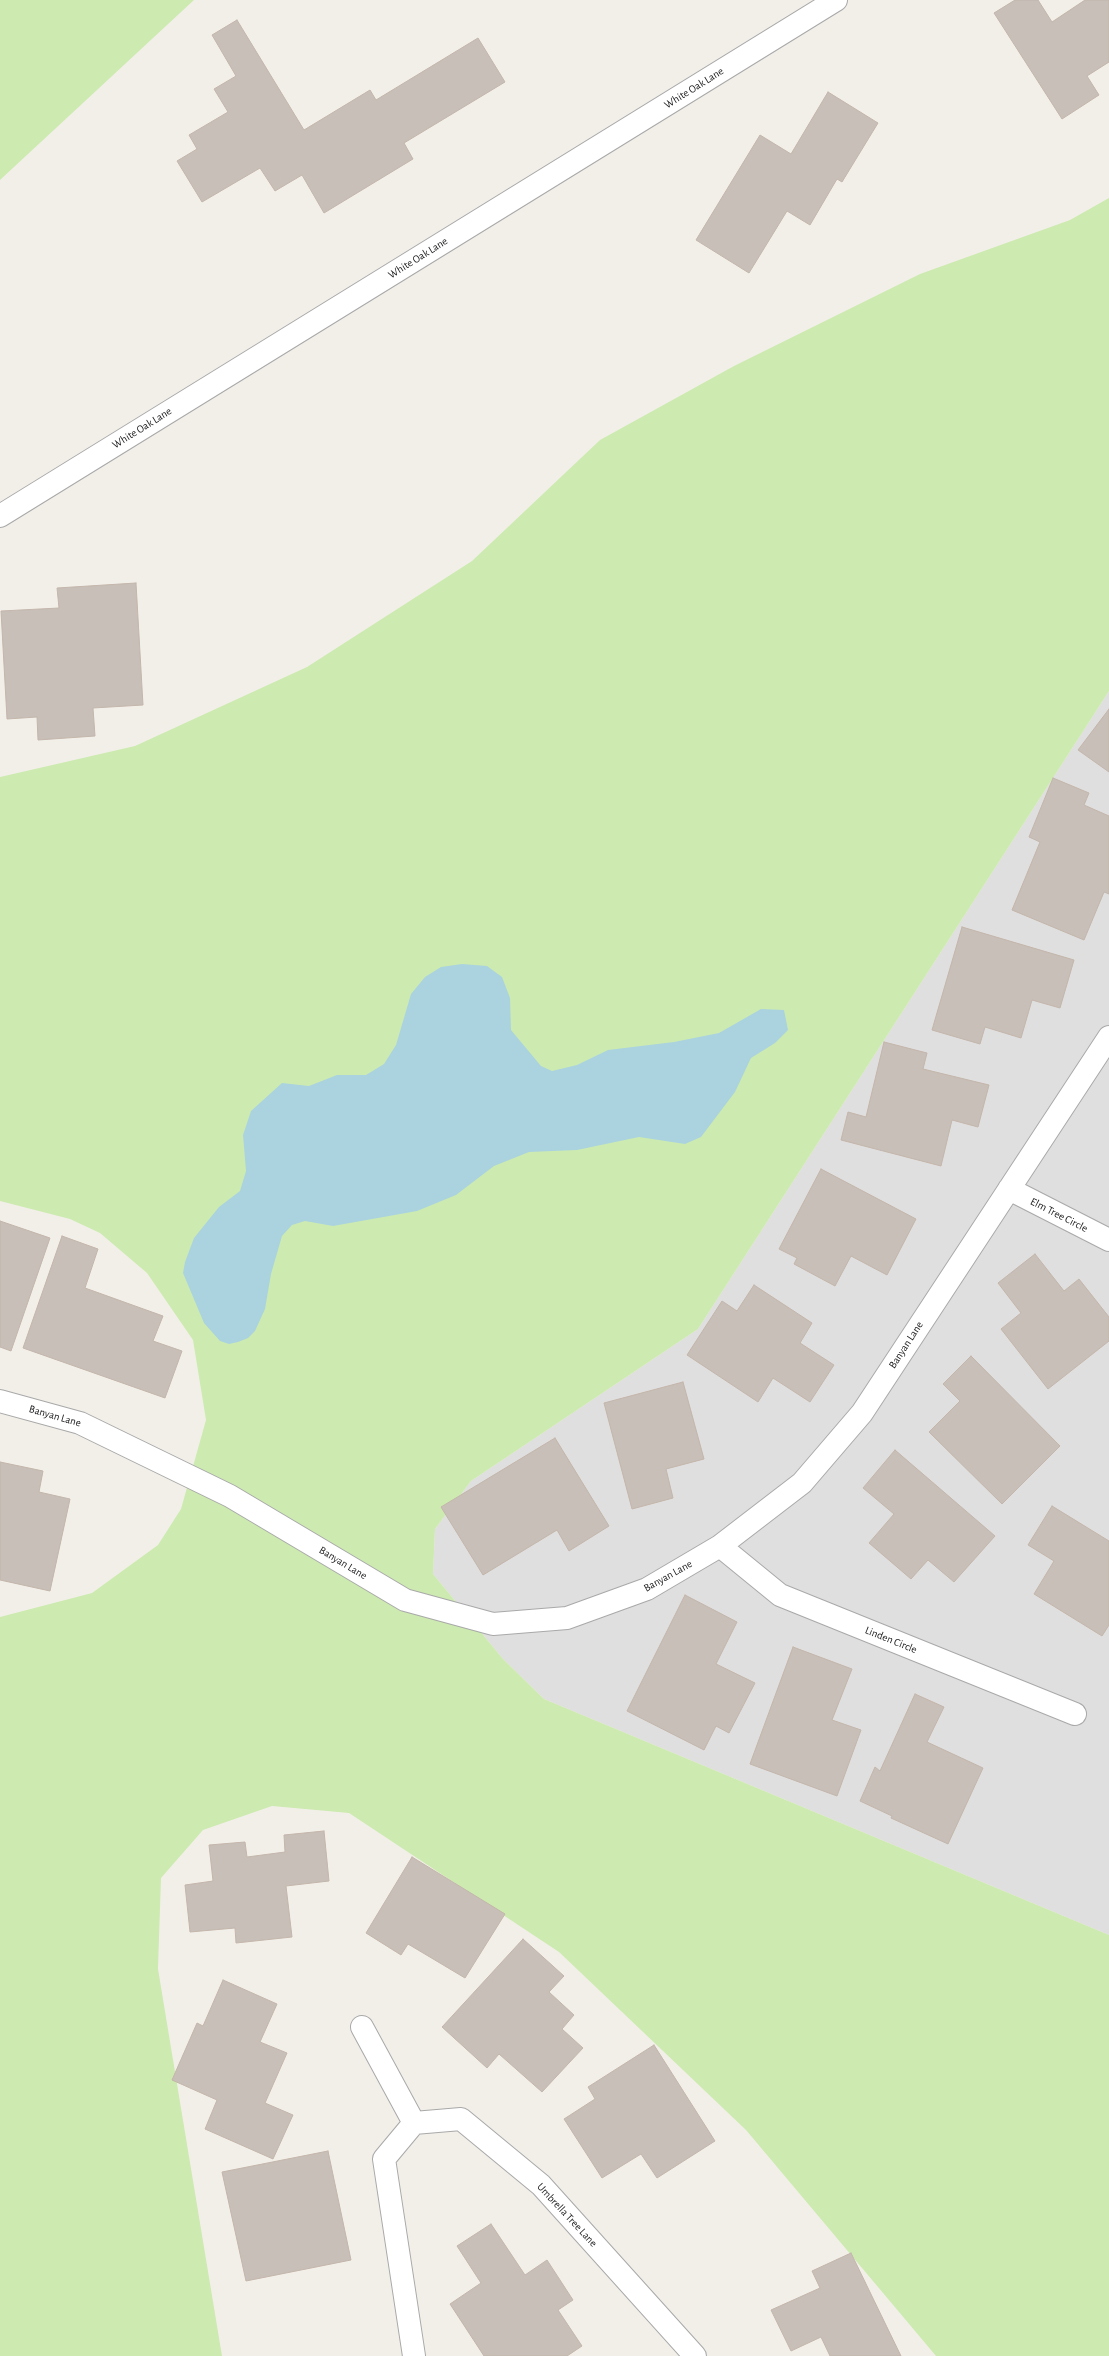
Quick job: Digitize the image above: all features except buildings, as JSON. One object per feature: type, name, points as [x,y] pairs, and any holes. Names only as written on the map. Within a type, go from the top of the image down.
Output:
[{"type":"street","name":"White Oak Lane","points":[[0,516],[836,0]]},
{"type":"street","name":"Banyan Lane","points":[[0,1401],[80,1422],[230,1496],[405,1600],[493,1624],[567,1618],[647,1589],[720,1546],[802,1483],[862,1413],[1109,1037]]},
{"type":"street","name":"Elm Tree Circle","points":[[1010,1189],[1109,1240]]},
{"type":"street","name":"Linden Circle","points":[[720,1546],[780,1595],[1074,1714]]},
{"type":"street","points":[[362,2026],[414,2123],[384,2160],[414,2356]]},
{"type":"street","name":"Umbrella Tree Lane","points":[[414,2123],[461,2119],[468,2124],[541,2185],[695,2356]]},
{"type":"shaded area","points":[[1109,691],[1109,1935],[544,1699],[503,1659],[433,1574],[435,1529],[471,1481],[698,1329]]},
{"type":"green space","points":[[0,0],[194,0],[0,180]]},
{"type":"green space","points":[[1109,198],[1109,691],[698,1329],[471,1481],[435,1529],[433,1574],[503,1659],[544,1699],[1109,1935],[1109,2356],[936,2356],[746,2130],[559,1952],[349,1813],[272,1806],[203,1830],[161,1878],[158,1969],[222,2356],[0,2356],[0,1617],[92,1593],[158,1545],[181,1509],[206,1420],[193,1340],[147,1273],[100,1233],[70,1219],[0,1201],[0,777],[135,746],[307,667],[472,561],[600,440],[734,366],[920,274],[1070,220]]},
{"type":"water","points":[[462,964],[487,966],[502,977],[510,998],[511,1030],[541,1066],[552,1071],[577,1065],[608,1050],[674,1042],[719,1033],[761,1009],[784,1010],[788,1030],[775,1043],[751,1058],[735,1092],[701,1137],[685,1144],[639,1137],[577,1150],[529,1152],[494,1166],[456,1195],[417,1211],[333,1226],[305,1221],[292,1225],[282,1236],[271,1274],[265,1309],[255,1331],[248,1338],[238,1342],[229,1344],[220,1341],[204,1323],[183,1273],[185,1262],[194,1238],[219,1207],[240,1191],[246,1171],[243,1135],[251,1111],[282,1083],[309,1086],[337,1075],[366,1075],[384,1064],[396,1045],[411,994],[425,977],[441,967]]}]
